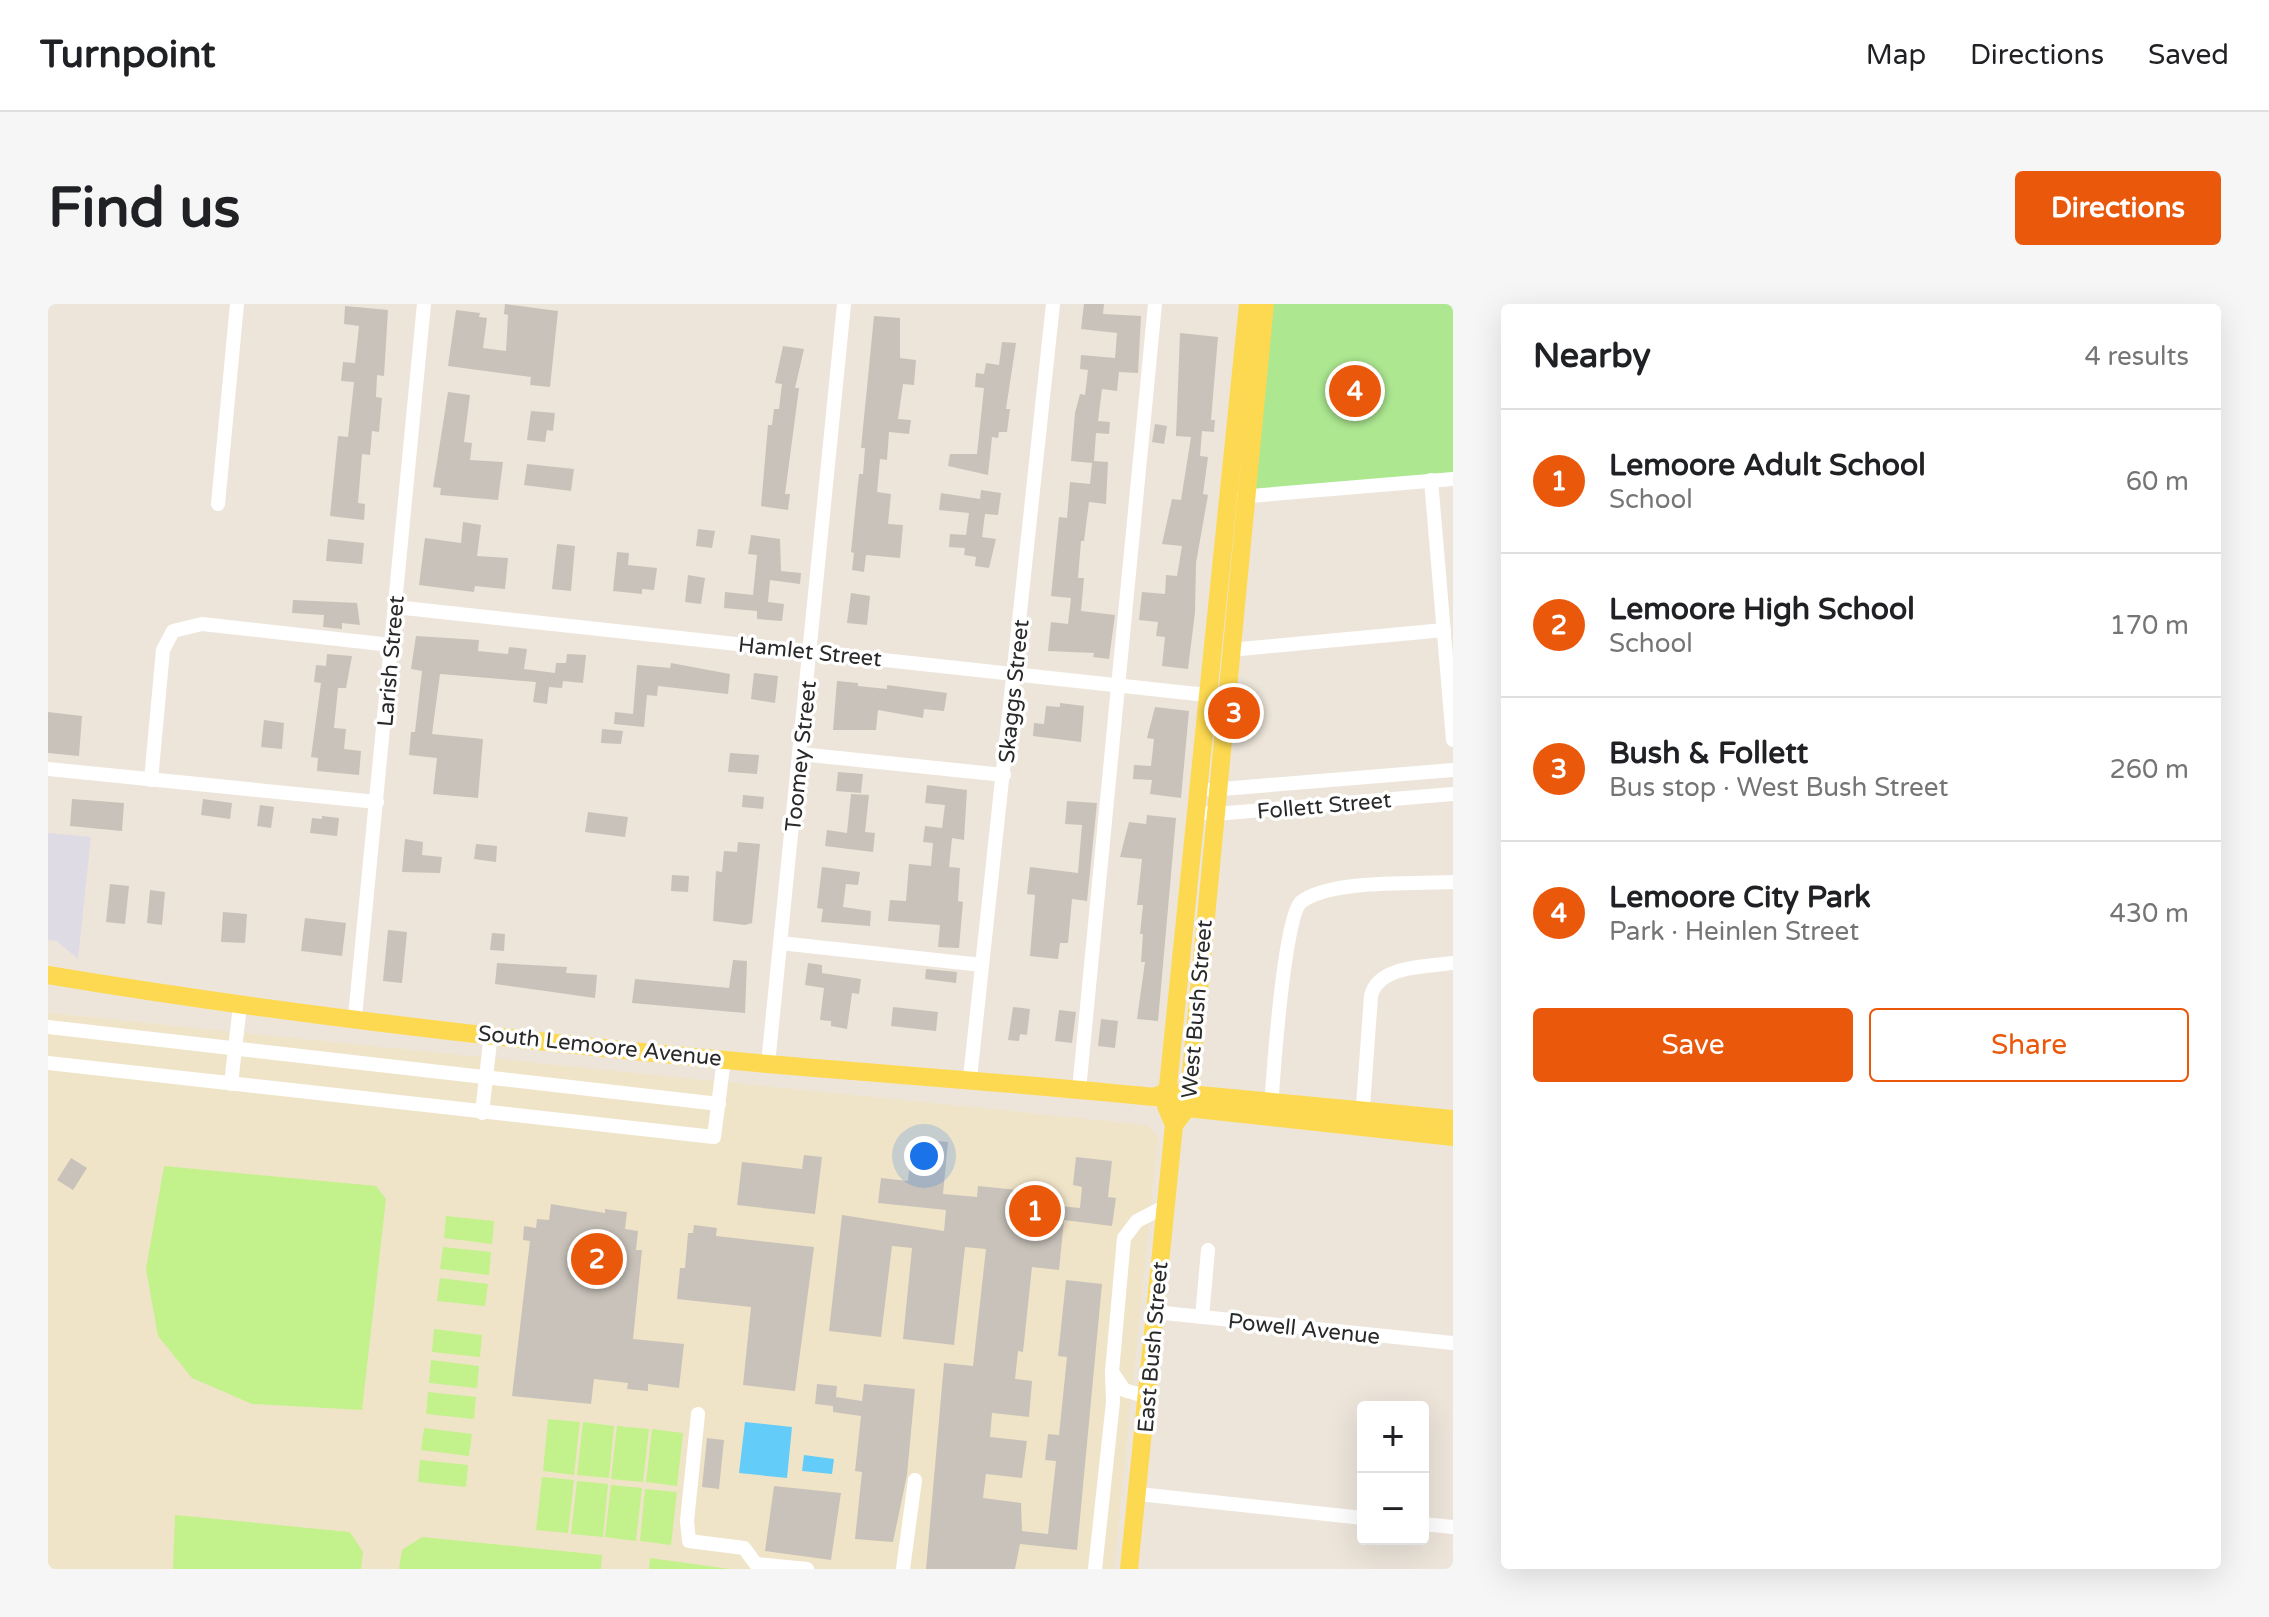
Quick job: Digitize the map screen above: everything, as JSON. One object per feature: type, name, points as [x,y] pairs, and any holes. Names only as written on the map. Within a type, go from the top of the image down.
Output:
[{"type":"main road","name":"West Bush Street","points":[[1216,696],[1230,650],[1248,304]]},
{"type":"main road","name":"West Bush Street","points":[[1174,1125],[1188,1101],[1215,814],[1208,789],[1216,696],[1238,497],[1265,304]]},
{"type":"main road","name":"West Bush Street","points":[[1174,1125],[1162,1098],[1195,812],[1208,789]]},
{"type":"main road","name":"South Lemoore Avenue","points":[[48,975],[240,1005],[768,1064],[970,1078],[1362,1118]]},
{"type":"main road","points":[[1362,1118],[1453,1119]]},
{"type":"main road","points":[[1362,1118],[1453,1137]]},
{"type":"main road","name":"East Bush Street","points":[[1129,1569],[1174,1125]]},
{"type":"street","points":[[218,504],[237,304]]},
{"type":"street","name":"Larish Street","points":[[355,1017],[424,304]]},
{"type":"street","name":"Toomey Street","points":[[768,1064],[844,304]]},
{"type":"street","name":"Skaggs Street","points":[[970,1078],[1053,304]]},
{"type":"street","points":[[1079,1090],[1155,304]]},
{"type":"street","points":[[1238,497],[1453,479]]},
{"type":"street","points":[[1431,480],[1453,740]]},
{"type":"street","name":"Hamlet Street","points":[[395,607],[1216,696]]},
{"type":"street","points":[[151,780],[166,641],[185,626],[214,625],[391,645]]},
{"type":"street","points":[[1230,650],[1444,630]]},
{"type":"street","points":[[800,754],[1004,775]]},
{"type":"street","points":[[48,769],[377,802]]},
{"type":"street","name":"Follett Street","points":[[1208,789],[1453,770]]},
{"type":"street","name":"Follett Street","points":[[1195,812],[1215,814],[1453,794]]},
{"type":"street","points":[[1270,1109],[1288,942],[1293,914],[1300,903],[1337,889],[1453,882]]},
{"type":"street","points":[[780,943],[982,965]]},
{"type":"street","points":[[1362,1118],[1371,996],[1375,983],[1389,974],[1453,963]]},
{"type":"street","points":[[231,1084],[240,1005]]},
{"type":"street","points":[[48,1027],[719,1104]]},
{"type":"street","points":[[482,1113],[491,1033]]},
{"type":"street","points":[[48,1063],[714,1137],[724,1059]]},
{"type":"street","points":[[1095,1569],[1113,1402],[1112,1372],[1124,1238],[1137,1221],[1166,1206]]},
{"type":"street","points":[[1202,1317],[1208,1250]]},
{"type":"street","name":"Powell Avenue","points":[[1155,1312],[1453,1343]]},
{"type":"street","points":[[1112,1372],[1124,1390],[1148,1397]]},
{"type":"street","points":[[698,1414],[687,1521],[689,1541],[744,1548],[756,1564],[807,1569]]},
{"type":"street","points":[[903,1569],[915,1480]]},
{"type":"street","points":[[1138,1494],[1357,1517]]},
{"type":"street","points":[[1429,1525],[1453,1527]]},
{"type":"shaded area","points":[[48,833],[91,837],[78,959],[57,941],[48,940]]},
{"type":"shaded area","points":[[48,1013],[1147,1125],[1158,1136],[1114,1569],[48,1569]]},
{"type":"green space","points":[[1265,304],[1453,304],[1453,479],[1247,495]]},
{"type":"green space","points":[[164,1166],[376,1186],[386,1199],[362,1410],[252,1404],[192,1378],[158,1336],[146,1269]]},
{"type":"green space","points":[[446,1216],[494,1221],[492,1244],[444,1238]]},
{"type":"green space","points":[[443,1247],[491,1252],[489,1275],[440,1269]]},
{"type":"green space","points":[[440,1278],[488,1284],[485,1306],[437,1301]]},
{"type":"green space","points":[[434,1329],[482,1335],[480,1357],[432,1352]]},
{"type":"green space","points":[[431,1360],[479,1366],[477,1388],[429,1383]]},
{"type":"green space","points":[[428,1392],[476,1397],[474,1419],[426,1414]]},
{"type":"green space","points":[[548,1419],[580,1422],[574,1475],[543,1471]]},
{"type":"green space","points":[[583,1422],[614,1426],[609,1478],[577,1475]]},
{"type":"green space","points":[[617,1426],[649,1429],[643,1482],[611,1479]]},
{"type":"green space","points":[[424,1428],[472,1434],[469,1456],[421,1450]]},
{"type":"green space","points":[[652,1429],[683,1433],[677,1486],[646,1482]]},
{"type":"green space","points":[[420,1460],[468,1465],[466,1487],[418,1482]]},
{"type":"green space","points":[[542,1477],[574,1480],[568,1533],[536,1530]]},
{"type":"green space","points":[[577,1481],[608,1484],[603,1537],[571,1534]]},
{"type":"green space","points":[[611,1485],[642,1488],[636,1541],[605,1537]]},
{"type":"green space","points":[[645,1489],[677,1492],[671,1545],[640,1541]]},
{"type":"green space","points":[[175,1515],[350,1532],[363,1552],[361,1569],[173,1569]]},
{"type":"green space","points":[[422,1537],[602,1555],[601,1569],[399,1569],[402,1550]]},
{"type":"green space","points":[[650,1558],[730,1569],[649,1569]]},
{"type":"water","points":[[745,1422],[792,1427],[787,1478],[739,1473]]},
{"type":"water","points":[[804,1455],[834,1459],[832,1474],[802,1471]]},
{"type":"building","points":[[505,304],[558,311],[550,387],[530,385],[531,377],[448,366],[456,310],[480,313],[479,317],[487,318],[483,348],[506,351],[508,315],[504,314]]},
{"type":"building","points":[[1084,304],[1104,304],[1103,314],[1141,316],[1138,373],[1119,372],[1117,391],[1102,389],[1098,421],[1110,422],[1109,434],[1096,433],[1094,461],[1108,462],[1106,504],[1089,502],[1084,541],[1081,541],[1078,578],[1084,578],[1081,611],[1115,615],[1109,659],[1093,657],[1094,653],[1048,651],[1051,622],[1068,624],[1071,598],[1051,596],[1059,517],[1067,518],[1070,482],[1090,484],[1092,463],[1071,461],[1075,413],[1080,394],[1085,395],[1088,370],[1080,369],[1081,355],[1115,358],[1117,333],[1081,329]]},
{"type":"building","points":[[345,306],[388,310],[384,376],[377,375],[376,397],[382,398],[379,432],[372,431],[370,455],[362,454],[358,503],[365,504],[364,520],[330,516],[338,436],[348,437],[354,382],[341,381],[343,362],[355,363],[359,326],[344,324]]},
{"type":"building","points":[[874,316],[900,318],[900,358],[916,360],[914,385],[903,384],[898,419],[911,420],[909,434],[889,432],[887,460],[880,459],[877,492],[891,494],[888,524],[903,525],[900,558],[866,555],[864,572],[852,570],[854,553],[851,552],[859,474],[863,474],[865,448],[861,448]]},
{"type":"building","points":[[1180,333],[1218,337],[1211,420],[1215,420],[1214,432],[1202,431],[1200,456],[1208,457],[1203,494],[1208,495],[1196,563],[1195,612],[1188,669],[1162,666],[1165,637],[1156,636],[1158,622],[1139,620],[1142,592],[1165,594],[1166,575],[1177,576],[1182,546],[1162,544],[1172,499],[1181,500],[1191,437],[1176,436]]},
{"type":"building","points":[[1002,342],[1016,343],[1006,409],[1010,409],[1007,432],[999,432],[998,438],[992,437],[988,475],[948,466],[950,454],[977,454],[984,388],[975,387],[976,373],[984,374],[986,363],[999,365]]},
{"type":"building","points":[[783,346],[804,349],[795,388],[799,388],[785,494],[790,494],[788,510],[761,506],[768,425],[772,425],[774,409],[779,409],[782,384],[775,383]]},
{"type":"building","points":[[448,392],[470,395],[464,442],[472,443],[470,460],[503,462],[498,500],[440,495],[441,488],[433,487]]},
{"type":"building","points":[[531,411],[555,413],[553,431],[547,430],[545,442],[527,440]]},
{"type":"building","points":[[1155,424],[1167,426],[1164,444],[1152,442]]},
{"type":"building","points":[[527,464],[574,469],[571,491],[524,485]]},
{"type":"building","points":[[981,490],[1001,493],[998,515],[985,514],[982,537],[996,539],[989,568],[975,566],[976,557],[964,555],[965,548],[949,547],[950,534],[966,535],[969,513],[939,510],[941,493],[980,499]]},
{"type":"building","points":[[463,522],[481,525],[477,556],[508,558],[505,589],[475,586],[474,592],[419,585],[425,538],[461,543]]},
{"type":"building","points":[[698,529],[715,531],[712,548],[696,546]]},
{"type":"building","points":[[751,535],[780,539],[781,571],[801,573],[800,584],[770,580],[768,602],[784,604],[782,621],[757,619],[757,611],[724,608],[725,592],[753,595],[757,555],[748,554]]},
{"type":"building","points":[[328,539],[364,543],[362,564],[326,561]]},
{"type":"building","points":[[557,544],[575,546],[571,591],[552,589]]},
{"type":"building","points":[[617,552],[629,553],[628,565],[657,568],[654,590],[642,589],[642,594],[613,591]]},
{"type":"building","points":[[688,575],[705,578],[701,604],[685,602]]},
{"type":"building","points":[[851,593],[870,596],[867,625],[847,623]]},
{"type":"building","points":[[293,600],[357,603],[360,625],[342,623],[342,629],[323,627],[324,615],[292,613]]},
{"type":"building","points":[[416,636],[479,640],[478,651],[508,654],[509,647],[527,649],[524,669],[555,673],[556,663],[566,663],[567,654],[586,655],[583,683],[563,681],[562,688],[549,687],[547,704],[533,702],[536,682],[440,674],[432,734],[483,739],[478,798],[433,794],[437,758],[409,755],[411,732],[415,732],[422,671],[411,669]]},
{"type":"building","points":[[327,654],[352,656],[346,688],[338,688],[334,728],[346,729],[344,749],[361,751],[359,775],[317,771],[318,758],[311,757],[321,683],[314,682],[316,665],[326,666]]},
{"type":"building","points":[[671,663],[730,674],[728,694],[658,686],[657,696],[647,695],[644,727],[614,724],[615,712],[633,714],[637,665],[670,668]]},
{"type":"building","points":[[754,673],[778,676],[775,703],[751,699]]},
{"type":"building","points":[[837,681],[858,683],[858,686],[887,689],[887,685],[947,693],[944,711],[924,709],[923,718],[878,710],[876,730],[833,730]]},
{"type":"building","points":[[1060,703],[1084,706],[1081,742],[1033,736],[1034,723],[1044,724],[1046,706],[1060,707]]},
{"type":"building","points":[[1155,707],[1189,711],[1181,798],[1150,794],[1152,780],[1133,779],[1134,765],[1151,766],[1154,739],[1147,738]]},
{"type":"building","points":[[48,712],[82,716],[79,756],[48,753]]},
{"type":"building","points":[[264,720],[284,723],[282,749],[261,747]]},
{"type":"building","points":[[602,729],[623,731],[621,744],[601,743]]},
{"type":"building","points":[[730,753],[759,755],[757,774],[728,772]]},
{"type":"building","points":[[838,772],[863,774],[861,793],[836,791]]},
{"type":"building","points":[[927,785],[967,790],[964,840],[952,838],[949,867],[960,868],[958,901],[963,902],[959,948],[938,947],[940,925],[888,921],[890,900],[906,901],[909,864],[931,866],[933,843],[923,842],[925,826],[942,828],[945,805],[925,803]]},
{"type":"building","points":[[851,794],[869,795],[865,832],[875,833],[873,852],[825,846],[827,830],[847,833]]},
{"type":"building","points":[[743,795],[764,797],[763,809],[742,807]]},
{"type":"building","points":[[72,799],[124,803],[122,831],[70,826]]},
{"type":"building","points":[[203,799],[232,803],[230,819],[201,815]]},
{"type":"building","points":[[1067,801],[1097,803],[1087,901],[1072,899],[1068,943],[1060,943],[1058,959],[1030,956],[1035,895],[1027,894],[1030,867],[1078,873],[1082,825],[1065,824]]},
{"type":"building","points":[[260,805],[274,807],[271,828],[257,826]]},
{"type":"building","points":[[588,812],[628,817],[625,837],[585,832]]},
{"type":"building","points":[[1147,815],[1176,818],[1158,1021],[1137,1019],[1145,962],[1141,962],[1143,934],[1140,934],[1143,905],[1137,905],[1142,859],[1120,857],[1129,822],[1146,824]]},
{"type":"building","points":[[322,816],[339,818],[337,836],[310,833],[312,818],[322,819]]},
{"type":"building","points":[[405,839],[423,842],[422,855],[442,857],[440,873],[402,872]]},
{"type":"building","points":[[738,842],[760,844],[752,923],[745,925],[713,921],[716,871],[722,872],[724,851],[737,852]]},
{"type":"building","points":[[476,844],[497,846],[496,862],[474,859]]},
{"type":"building","points":[[822,867],[860,872],[858,885],[846,884],[843,907],[871,911],[870,926],[821,922],[823,909],[817,908]]},
{"type":"building","points":[[672,875],[689,876],[688,892],[671,891]]},
{"type":"building","points":[[110,884],[129,886],[125,924],[106,922]]},
{"type":"building","points":[[150,890],[165,892],[162,925],[147,923]]},
{"type":"building","points":[[223,912],[247,914],[245,943],[221,942]]},
{"type":"building","points":[[305,918],[346,923],[342,956],[301,951]]},
{"type":"building","points":[[388,930],[407,932],[402,983],[383,981]]},
{"type":"building","points":[[492,933],[505,934],[504,951],[490,950]]},
{"type":"building","points":[[733,960],[747,961],[745,1013],[632,1003],[635,979],[729,988]]},
{"type":"building","points":[[497,963],[567,967],[566,973],[597,975],[595,998],[495,984]]},
{"type":"building","points":[[808,963],[822,965],[822,973],[861,979],[859,994],[852,993],[847,1029],[831,1026],[831,1021],[820,1020],[824,988],[805,985]]},
{"type":"building","points":[[926,969],[957,972],[956,983],[925,979]]},
{"type":"building","points":[[893,1007],[938,1012],[936,1031],[891,1026]]},
{"type":"building","points":[[1013,1007],[1030,1009],[1027,1035],[1020,1034],[1019,1041],[1008,1040]]},
{"type":"building","points":[[1059,1010],[1076,1012],[1072,1043],[1055,1041]]},
{"type":"building","points":[[1101,1019],[1118,1021],[1115,1048],[1098,1046]]},
{"type":"building","points":[[912,1139],[948,1142],[943,1194],[977,1197],[978,1186],[1039,1192],[1038,1204],[1080,1208],[1082,1187],[1073,1185],[1076,1157],[1112,1161],[1108,1197],[1116,1198],[1112,1226],[1064,1220],[1059,1270],[1032,1267],[1023,1352],[1018,1351],[1015,1379],[1032,1381],[1029,1417],[992,1413],[990,1437],[1027,1441],[1022,1478],[986,1474],[983,1498],[1021,1503],[1022,1531],[1048,1534],[1056,1461],[1045,1460],[1048,1434],[1059,1435],[1067,1357],[1058,1356],[1066,1280],[1102,1284],[1077,1550],[1020,1544],[1015,1569],[926,1569],[944,1363],[973,1366],[986,1249],[965,1247],[954,1345],[903,1339],[912,1248],[892,1246],[881,1337],[829,1331],[842,1215],[944,1231],[946,1210],[878,1203],[881,1178],[908,1181]]},
{"type":"building","points":[[804,1155],[822,1157],[815,1214],[737,1205],[742,1162],[802,1169]]},
{"type":"building","points":[[71,1158],[87,1168],[73,1190],[57,1180]]},
{"type":"building","points":[[551,1204],[605,1213],[605,1209],[627,1212],[625,1229],[638,1231],[636,1250],[642,1250],[633,1339],[684,1344],[679,1388],[648,1384],[648,1391],[627,1389],[628,1383],[594,1379],[591,1404],[512,1396],[530,1241],[523,1240],[524,1226],[536,1228],[537,1219],[549,1220]]},
{"type":"building","points":[[694,1225],[717,1228],[716,1236],[814,1247],[795,1391],[743,1385],[751,1307],[677,1299],[680,1268],[685,1268],[688,1233],[693,1233]]},
{"type":"building","points":[[817,1384],[837,1386],[836,1397],[862,1401],[864,1384],[915,1389],[907,1475],[893,1542],[855,1539],[862,1472],[855,1471],[861,1416],[833,1412],[833,1406],[815,1404]]},
{"type":"building","points":[[707,1438],[724,1440],[719,1489],[702,1487]]},
{"type":"building","points":[[774,1486],[841,1493],[831,1560],[765,1551]]},
{"type":"place","name":"Lemoore City Park","points":[[1355,391]]},
{"type":"place","name":"Bush & Follett","points":[[1234,713]]},
{"type":"place","name":"Lemoore Adult School","points":[[1035,1211]]},
{"type":"place","name":"Lemoore High School","points":[[597,1259]]}]
